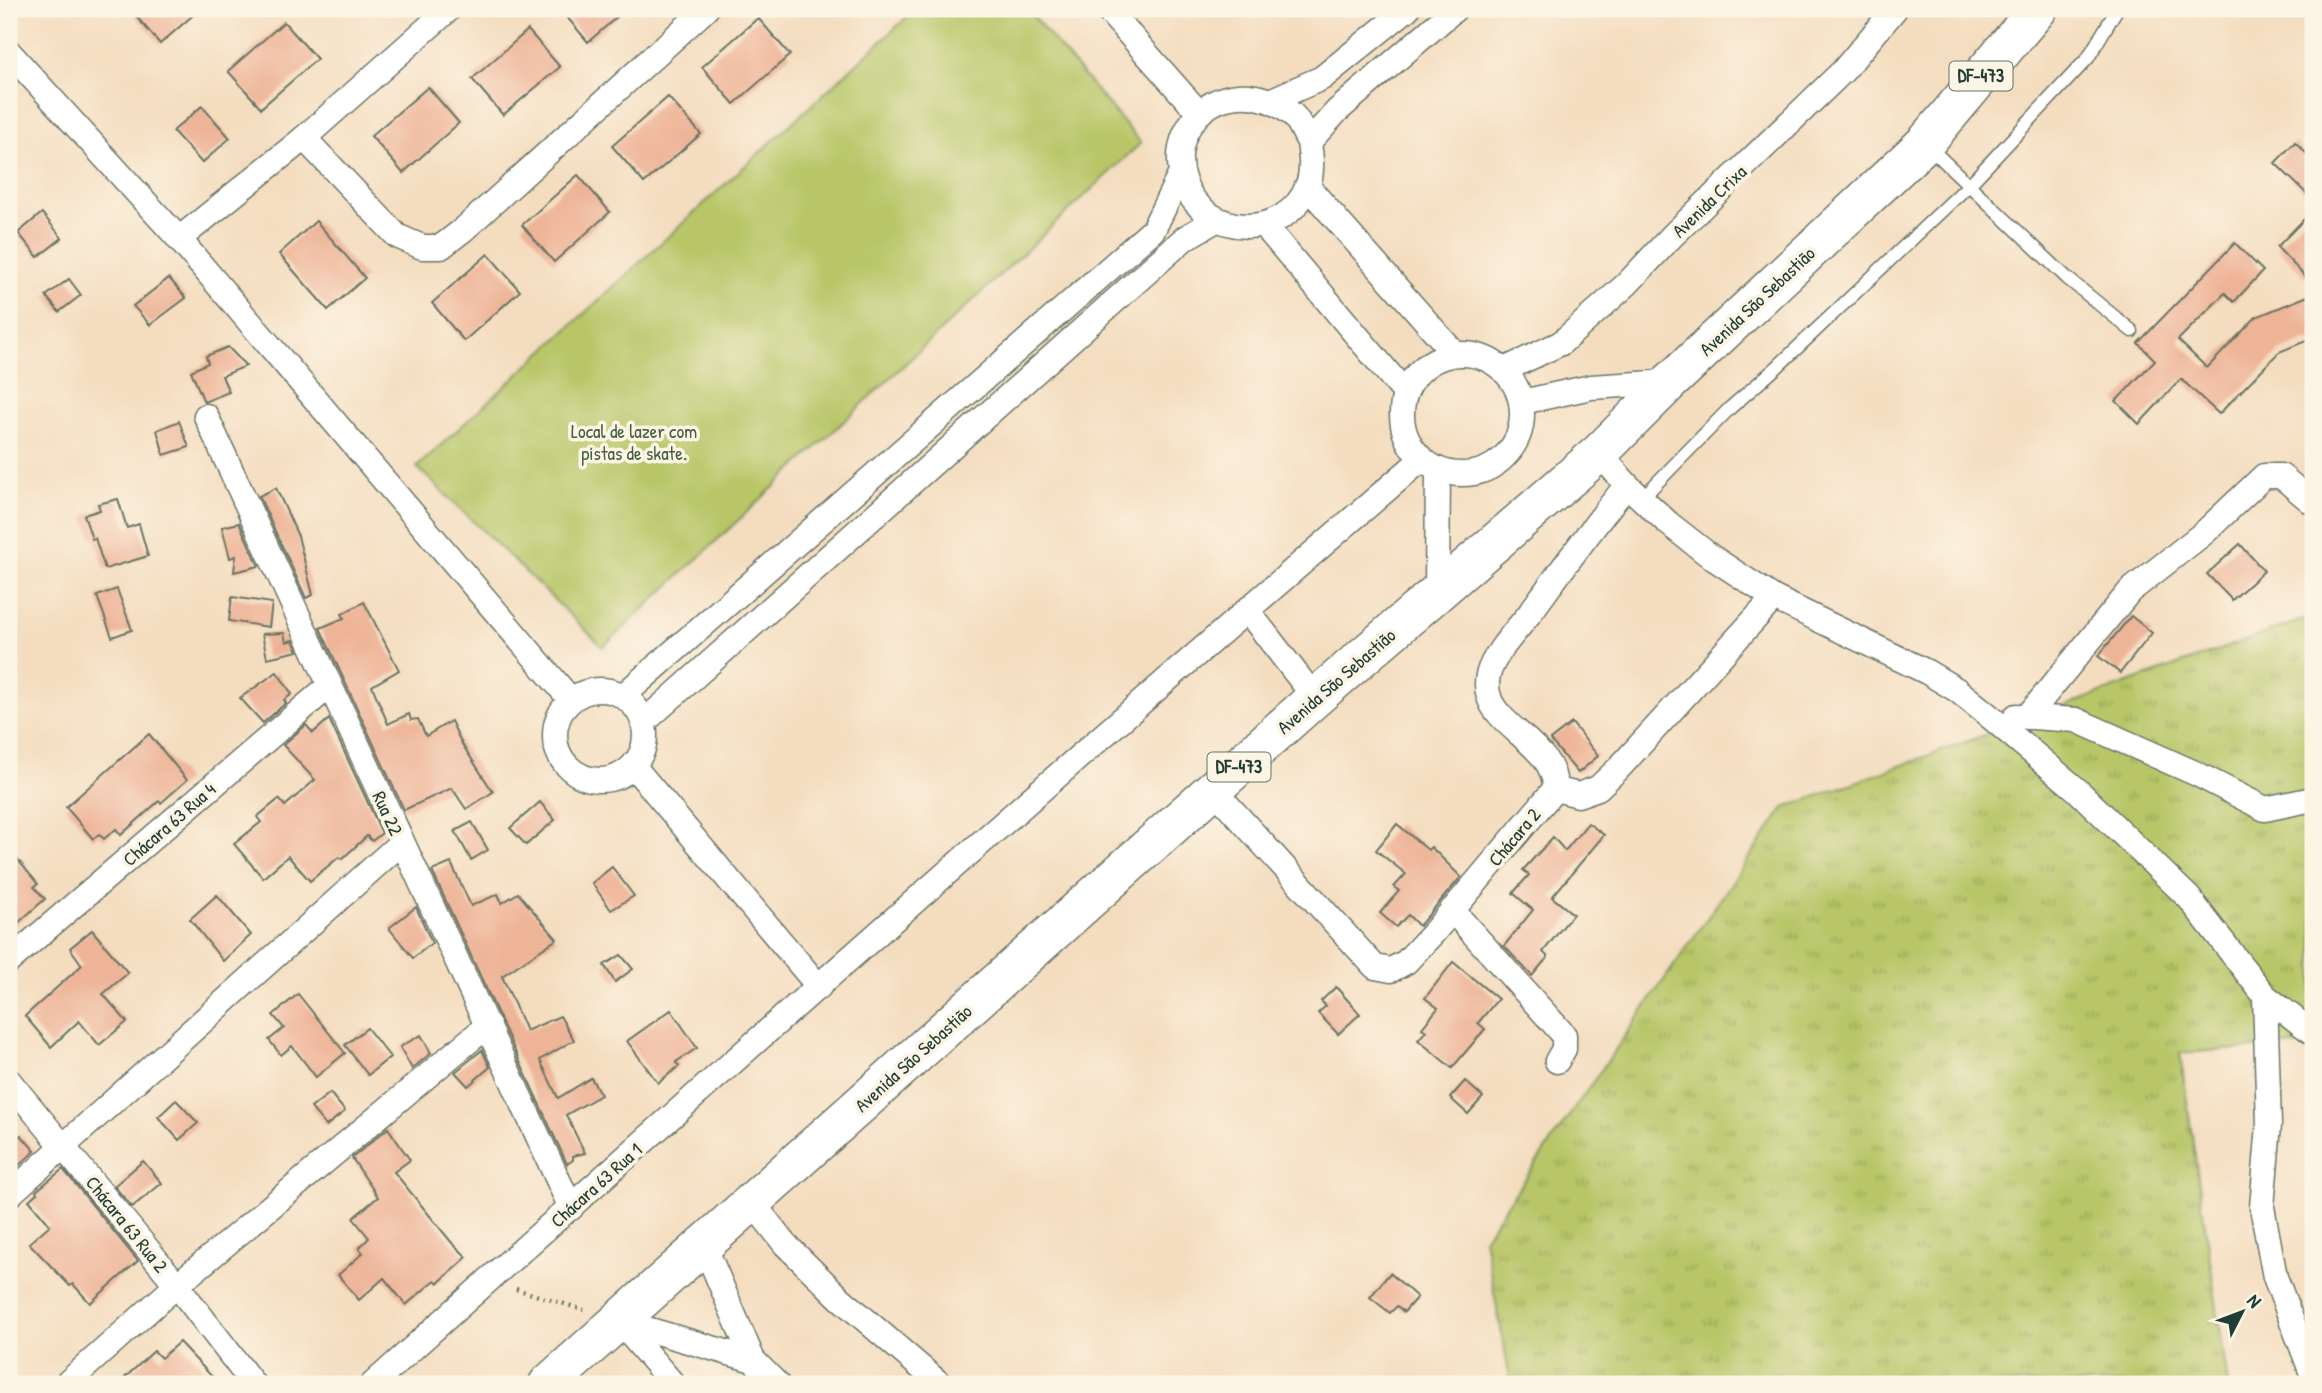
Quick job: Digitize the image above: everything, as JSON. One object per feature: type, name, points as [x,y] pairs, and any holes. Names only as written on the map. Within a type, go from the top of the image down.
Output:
[{"type":"main road","name":"Avenida São Sebastião","points":[[548,1384],[1315,698],[1599,453],[1670,382],[1925,143],[2038,9]]},
{"type":"street","points":[[179,239],[304,138],[449,9]]},
{"type":"street","points":[[304,138],[397,236],[422,247],[441,247],[706,9]]},
{"type":"street","points":[[1107,9],[1199,113]]},
{"type":"street","points":[[1272,100],[1322,78],[1407,9]]},
{"type":"street","points":[[1309,142],[1338,111],[1455,9]]},
{"type":"street","name":"Avenida Crixa","points":[[1504,370],[1561,342],[1627,284],[1673,235],[1843,71],[1895,9]]},
{"type":"street","points":[[9,52],[179,239],[570,699]]},
{"type":"street","points":[[1246,95],[1272,100],[1295,117],[1309,142],[1312,165],[1307,186],[1290,211],[1264,225],[1239,227],[1216,220],[1200,208],[1188,192],[1181,173],[1182,141],[1189,126],[1199,113],[1221,99],[1246,95]]},
{"type":"street","points":[[624,695],[1153,230],[1181,173]]},
{"type":"street","points":[[1307,186],[1454,354]]},
{"type":"street","points":[[645,721],[1185,238],[1216,220]]},
{"type":"street","points":[[1264,225],[1405,393]]},
{"type":"street","points":[[1454,354],[1481,356],[1504,370],[1515,385],[1522,402],[1523,421],[1517,439],[1507,455],[1492,467],[1475,474],[1456,475],[1430,465],[1407,440],[1402,416],[1405,393],[1413,378],[1424,366],[1438,358],[1454,354]]},
{"type":"street","points":[[1522,402],[1591,387],[1670,382]]},
{"type":"street","name":"Rua 22","points":[[206,416],[571,1208]]},
{"type":"street","points":[[1599,453],[1634,491],[1710,556],[1774,598],[1957,690],[1988,715],[2076,789],[2189,898],[2265,996],[2313,1033]]},
{"type":"street","points":[[1430,465],[1437,593]]},
{"type":"street","name":"Chácara 63 Rua 1","points":[[373,1384],[1247,610],[1430,465]]},
{"type":"street","points":[[2027,717],[2130,591],[2205,532],[2264,476],[2281,476],[2313,503]]},
{"type":"street","points":[[1634,491],[1595,524],[1509,641],[1488,677],[1487,692],[1490,701],[1499,714],[1545,759],[1552,771],[1555,789],[1578,795],[1598,788],[1774,598]]},
{"type":"street","points":[[1247,610],[1315,698]]},
{"type":"street","name":"Chácara 63 Rua 4","points":[[9,961],[329,686]]},
{"type":"street","points":[[606,689],[624,695],[645,721],[646,746],[634,767],[613,780],[588,779],[567,766],[555,744],[557,720],[570,699],[587,691],[606,689]]},
{"type":"street","points":[[1988,715],[2076,720],[2197,774],[2265,809],[2313,799]]},
{"type":"street","points":[[634,767],[819,987]]},
{"type":"street","name":"Chácara 2","points":[[1214,790],[1375,967],[1391,970],[1406,962],[1555,789]]},
{"type":"street","points":[[9,1195],[402,842]]},
{"type":"street","points":[[1452,910],[1564,1035],[1564,1049],[1558,1061]]},
{"type":"street","points":[[2265,996],[2269,1125],[2262,1207],[2274,1277],[2313,1377]]},
{"type":"street","points":[[253,1384],[177,1285],[488,1026]]},
{"type":"street","name":"Chácara 63 Rua 2","points":[[9,1080],[177,1285],[66,1384]]},
{"type":"street","points":[[752,1202],[785,1244],[840,1298],[940,1384]]},
{"type":"street","points":[[704,1245],[753,1360],[777,1384]]},
{"type":"street","points":[[619,1321],[753,1360]]},
{"type":"street","points":[[619,1321],[673,1384]]},
{"type":"lane","points":[[1634,491],[1776,368],[1969,185],[2088,58],[2117,9]]},
{"type":"lane","points":[[1925,143],[2067,278],[2132,331]]},
{"type":"path","points":[[488,1280],[619,1321]]},
{"type":"green space","name":"Local de lazer com pistas de skate.","points":[[916,9],[1027,9],[1141,143],[603,647],[417,467]]},
{"type":"green space","points":[[2313,616],[2313,1044],[2180,1053],[2228,1384],[1511,1384],[1484,1238],[1784,808]]},
{"type":"building","points":[[130,9],[200,9],[160,44]]},
{"type":"building","points":[[560,9],[626,9],[588,42]]},
{"type":"building","points":[[758,18],[790,55],[734,104],[702,67]]},
{"type":"building","points":[[284,22],[317,59],[261,108],[228,71]]},
{"type":"building","points":[[528,30],[560,67],[503,115],[472,79]]},
{"type":"building","points":[[428,87],[459,123],[403,173],[371,136]]},
{"type":"building","points":[[668,97],[701,134],[644,183],[612,146]]},
{"type":"building","points":[[202,106],[230,138],[202,163],[173,131]]},
{"type":"building","points":[[2295,142],[2313,160],[2313,200],[2275,163]]},
{"type":"building","points":[[578,175],[610,212],[554,262],[522,225]]},
{"type":"building","points":[[2313,210],[2313,285],[2277,247]]},
{"type":"building","points":[[42,213],[62,238],[38,257],[18,233]]},
{"type":"building","points":[[316,221],[365,278],[328,310],[279,254]]},
{"type":"building","points":[[2235,243],[2263,271],[2234,302],[2225,293],[2178,340],[2207,368],[2256,317],[2313,294],[2313,338],[2279,352],[2219,414],[2181,379],[2139,424],[2116,401],[2155,360],[2138,343]]},
{"type":"building","points":[[488,254],[520,291],[464,341],[432,303]]},
{"type":"building","points":[[169,278],[186,298],[150,325],[133,306]]},
{"type":"building","points":[[69,279],[81,295],[59,312],[46,296]]},
{"type":"building","points":[[228,347],[246,366],[222,376],[229,392],[204,402],[191,371],[208,363],[206,356]]},
{"type":"building","points":[[179,421],[189,447],[164,455],[157,430]]},
{"type":"building","points":[[276,488],[298,536],[313,595],[306,598],[259,496]]},
{"type":"building","points":[[118,499],[127,528],[139,524],[148,556],[105,569],[84,515],[100,510],[98,504]]},
{"type":"building","points":[[239,523],[259,566],[234,572],[236,556],[230,558],[222,527]]},
{"type":"building","points":[[2240,544],[2264,571],[2232,600],[2207,574]]},
{"type":"building","points":[[117,589],[132,630],[112,637],[97,596]]},
{"type":"building","points":[[232,597],[272,603],[269,627],[229,621]]},
{"type":"building","points":[[364,602],[399,670],[372,686],[388,724],[409,714],[411,720],[418,719],[426,736],[451,721],[462,744],[493,792],[466,809],[452,788],[404,810],[320,628],[344,618],[342,614]]},
{"type":"building","points":[[2131,616],[2152,633],[2120,673],[2098,656]]},
{"type":"building","points":[[284,633],[286,642],[293,640],[298,651],[267,658],[262,634]]},
{"type":"building","points":[[277,672],[292,694],[284,700],[286,703],[263,723],[240,698]]},
{"type":"building","points":[[329,719],[382,833],[372,841],[367,836],[342,859],[339,857],[310,881],[288,856],[263,878],[234,844],[261,822],[257,817],[279,799],[285,806],[315,780],[283,745],[306,725],[313,733]]},
{"type":"building","points":[[1572,723],[1598,756],[1578,773],[1550,740]]},
{"type":"building","points":[[149,734],[187,780],[121,835],[116,829],[104,839],[99,834],[93,839],[66,807]]},
{"type":"building","points":[[540,802],[555,820],[526,845],[510,828]]},
{"type":"building","points":[[472,822],[488,850],[471,860],[455,831]]},
{"type":"building","points":[[1588,823],[1604,835],[1552,897],[1573,914],[1543,952],[1548,957],[1532,976],[1504,946],[1533,910],[1513,893],[1529,875],[1523,870],[1553,837],[1565,851]]},
{"type":"building","points":[[1397,824],[1428,850],[1431,847],[1461,877],[1419,926],[1408,915],[1396,927],[1380,913],[1399,891],[1394,887],[1406,874],[1376,850]]},
{"type":"building","points":[[9,849],[38,884],[34,887],[45,899],[9,931]]},
{"type":"building","points":[[451,863],[471,906],[498,894],[502,903],[518,893],[557,939],[502,976],[526,1031],[560,1016],[574,1040],[540,1060],[558,1098],[591,1078],[601,1095],[566,1115],[585,1153],[573,1156],[573,1160],[567,1164],[432,871]]},
{"type":"building","points":[[612,867],[634,896],[611,910],[592,883]]},
{"type":"building","points":[[217,895],[251,935],[223,961],[190,919]]},
{"type":"building","points":[[416,907],[432,943],[413,958],[389,928]]},
{"type":"building","points":[[92,930],[128,973],[103,994],[127,1022],[99,1045],[79,1021],[51,1047],[25,1016],[82,965],[70,948]]},
{"type":"building","points":[[621,955],[633,969],[615,982],[604,965]]},
{"type":"building","points":[[1453,962],[1498,999],[1478,1023],[1485,1029],[1452,1068],[1418,1040],[1426,1031],[1422,1028],[1438,1008],[1425,998]]},
{"type":"building","points":[[1336,987],[1360,1014],[1338,1034],[1318,1013],[1326,1006],[1321,1001]]},
{"type":"building","points":[[298,994],[345,1053],[316,1077],[292,1046],[281,1055],[269,1040],[284,1028],[273,1015]]},
{"type":"building","points":[[671,1010],[697,1048],[676,1062],[679,1066],[658,1083],[627,1041]]},
{"type":"building","points":[[367,1028],[390,1057],[368,1075],[345,1045]]},
{"type":"building","points":[[421,1035],[431,1053],[412,1069],[400,1047]]},
{"type":"building","points":[[482,1050],[490,1067],[468,1086],[455,1072]]},
{"type":"building","points":[[1465,1081],[1483,1097],[1468,1114],[1450,1098]]},
{"type":"building","points":[[330,1093],[345,1111],[326,1126],[311,1108]]},
{"type":"building","points":[[176,1100],[198,1123],[179,1140],[158,1117]]},
{"type":"building","points":[[388,1128],[410,1160],[394,1172],[452,1243],[467,1257],[438,1283],[435,1280],[406,1305],[384,1278],[359,1300],[338,1275],[363,1253],[359,1248],[369,1238],[353,1218],[378,1197],[352,1158]]},
{"type":"building","points":[[21,1135],[35,1151],[16,1168],[9,1159],[9,1145]]},
{"type":"building","points":[[143,1161],[162,1183],[132,1207],[114,1186]]},
{"type":"building","points":[[63,1169],[138,1261],[90,1303],[29,1243],[50,1225],[29,1200]]},
{"type":"building","points":[[1390,1273],[1417,1297],[1404,1312],[1397,1306],[1390,1313],[1370,1297]]},
{"type":"building","points":[[179,1342],[219,1384],[118,1384],[154,1351],[161,1358]]}]
